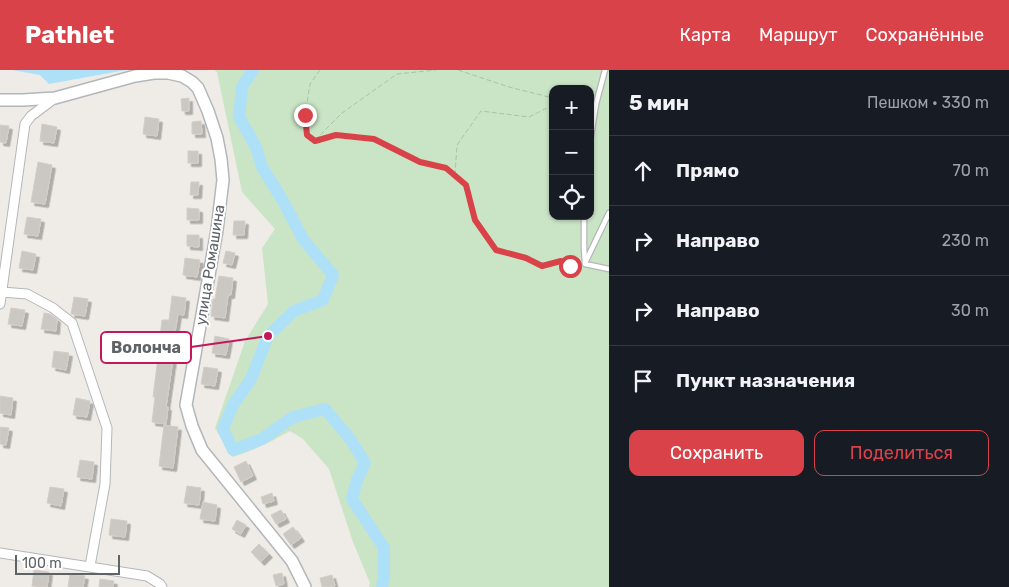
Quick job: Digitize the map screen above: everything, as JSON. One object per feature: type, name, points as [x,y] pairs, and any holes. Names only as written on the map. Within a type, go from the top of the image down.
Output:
[{"type":"street","name":"улица Ромашина","points":[[0,100],[55,98],[135,76],[154,73],[182,76],[198,88],[217,138],[223,180],[217,230],[186,405],[202,450],[292,561],[305,587]]},
{"type":"street","points":[[0,304],[26,124],[31,116],[55,98]]},
{"type":"street","points":[[2,292],[27,294],[53,308],[72,324],[107,428],[106,484],[90,566]]},
{"type":"street","points":[[0,553],[147,576],[162,587]]},
{"type":"lane","points":[[592,130],[596,104],[605,70]]},
{"type":"lane","points":[[585,264],[609,213]]},
{"type":"lane","points":[[584,220],[585,264]]},
{"type":"lane","points":[[585,264],[609,269]]},
{"type":"path","points":[[315,141],[307,135],[305,115],[310,84],[320,70]]},
{"type":"path","points":[[315,141],[342,113],[397,74],[436,70]]},
{"type":"path","points":[[458,70],[549,97]]},
{"type":"path","points":[[455,175],[457,144],[481,111],[529,117],[549,107]]},
{"type":"path","points":[[315,141],[336,135],[374,139],[420,162],[446,168],[466,185],[475,220],[496,250],[526,258],[542,266],[561,261],[570,266],[585,264]]},
{"type":"green space","points":[[214,70],[609,70],[609,587],[369,587],[370,583],[353,542],[329,469],[303,439],[290,431],[255,449],[232,457],[215,428],[245,341],[268,304],[262,248],[275,229],[242,192],[217,72]]},
{"type":"water","points":[[12,70],[126,70],[49,84],[40,75]]},
{"type":"building","points":[[189,98],[189,111],[182,111],[181,99]]},
{"type":"building","points":[[145,117],[159,119],[157,136],[143,134]]},
{"type":"building","points":[[201,121],[202,134],[192,134],[192,122]]},
{"type":"building","points":[[42,124],[57,127],[54,143],[40,141]]},
{"type":"building","points":[[0,125],[9,126],[6,143],[0,142]]},
{"type":"building","points":[[188,151],[198,151],[198,163],[188,163]]},
{"type":"building","points":[[38,162],[52,165],[45,204],[31,202]]},
{"type":"building","points":[[191,182],[199,182],[198,195],[190,195]]},
{"type":"building","points":[[187,208],[199,209],[199,220],[187,220]]},
{"type":"building","points":[[27,217],[41,219],[38,236],[24,234]]},
{"type":"building","points":[[234,221],[245,221],[244,235],[233,235]]},
{"type":"building","points":[[187,235],[199,235],[199,247],[187,246]]},
{"type":"building","points":[[22,251],[36,254],[33,270],[19,268]]},
{"type":"building","points":[[226,251],[235,253],[232,265],[223,263]]},
{"type":"building","points":[[185,258],[200,260],[197,277],[183,275]]},
{"type":"building","points":[[219,276],[233,278],[231,295],[228,295],[225,318],[211,316]]},
{"type":"building","points":[[172,296],[186,298],[184,315],[178,314],[174,338],[160,336],[162,320],[169,320]]},
{"type":"building","points":[[74,297],[88,299],[85,316],[71,314]]},
{"type":"building","points":[[11,308],[25,310],[22,326],[8,324]]},
{"type":"building","points":[[44,313],[50,314],[57,319],[56,331],[41,329]]},
{"type":"building","points":[[215,336],[229,339],[226,355],[212,353]]},
{"type":"building","points":[[54,351],[69,353],[66,370],[52,367]]},
{"type":"building","points":[[158,357],[173,359],[166,407],[168,407],[166,424],[152,422]]},
{"type":"building","points":[[204,367],[218,369],[215,386],[201,384]]},
{"type":"building","points":[[0,396],[13,398],[11,415],[0,413]]},
{"type":"building","points":[[76,398],[90,401],[87,417],[73,415]]},
{"type":"building","points":[[164,425],[178,427],[173,468],[159,466]]},
{"type":"building","points":[[0,427],[9,428],[6,445],[0,444]]},
{"type":"building","points":[[80,460],[94,462],[92,479],[77,477]]},
{"type":"building","points":[[246,461],[253,476],[241,482],[234,467]]},
{"type":"building","points":[[187,486],[201,488],[199,505],[184,503]]},
{"type":"building","points":[[50,487],[64,489],[61,506],[47,503]]},
{"type":"building","points":[[272,493],[274,501],[263,504],[261,497]]},
{"type":"building","points":[[203,502],[217,505],[215,521],[200,519]]},
{"type":"building","points":[[281,510],[286,519],[276,524],[271,515]]},
{"type":"building","points":[[111,519],[127,521],[125,537],[109,535]]},
{"type":"building","points":[[237,520],[246,525],[241,534],[232,529]]},
{"type":"building","points":[[293,527],[301,538],[291,545],[283,534]]},
{"type":"building","points":[[259,544],[269,554],[261,562],[251,552]]},
{"type":"building","points":[[34,570],[49,572],[47,587],[32,586]]},
{"type":"building","points":[[282,573],[284,584],[276,586],[273,575]]},
{"type":"building","points":[[70,574],[85,576],[83,587],[68,587]]},
{"type":"building","points":[[332,575],[335,586],[322,587],[320,578]]},
{"type":"building","points":[[100,579],[114,581],[113,587],[99,587]]},
{"type":"waterway","points":[[253,70],[242,87],[239,117],[256,147],[262,167],[303,239],[333,275],[323,300],[294,311],[268,336],[251,379],[233,405],[223,429],[233,450],[262,439],[293,417],[325,409],[351,440],[365,463],[357,480],[352,499],[384,548],[382,587]]},
{"type":"place","name":"Волонча","points":[[268,336]]},
{"type":"route","points":[[305,115],[307,135],[315,141],[336,135],[374,139],[420,162],[446,168],[466,185],[475,220],[496,250],[526,258],[542,266],[561,261],[570,266]]}]
